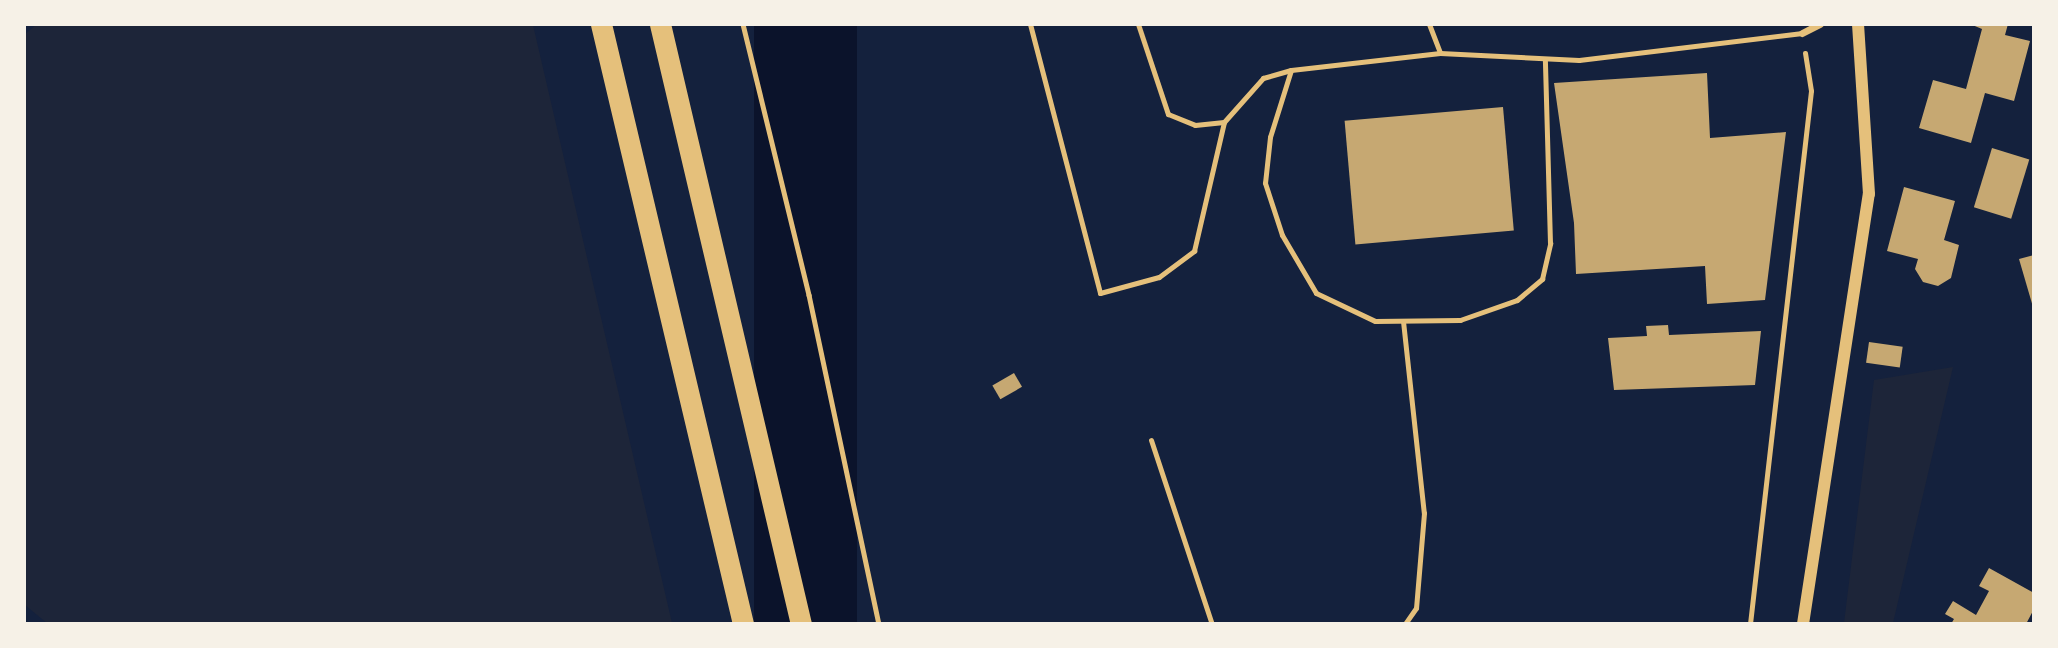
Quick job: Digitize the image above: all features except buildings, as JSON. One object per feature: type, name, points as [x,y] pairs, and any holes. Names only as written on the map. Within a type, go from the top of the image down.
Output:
[{"type":"highway","points":[[601,24],[743,624]]},
{"type":"highway","points":[[660,24],[801,624]]},
{"type":"street","points":[[1801,33],[1820,24]]},
{"type":"street","points":[[1803,624],[1868,194],[1858,24]]},
{"type":"lane","points":[[1030,24],[1100,293],[1159,277],[1194,251],[1224,122],[1263,78],[1291,70],[1440,53],[1579,60],[1801,33]]},
{"type":"lane","points":[[1138,24],[1168,114],[1195,125],[1224,122]]},
{"type":"lane","points":[[1429,24],[1440,53]]},
{"type":"lane","points":[[1291,70],[1270,137],[1265,183],[1282,235],[1316,293],[1375,321],[1460,320],[1517,300],[1542,279],[1551,215],[1545,59]]},
{"type":"lane","points":[[1403,321],[1424,513],[1416,608],[1405,624]]},
{"type":"lane","points":[[1151,440],[1212,624]]},
{"type":"path","points":[[743,24],[809,295],[879,624]]},
{"type":"path","points":[[1750,624],[1811,92],[1801,33]]},
{"type":"shaded area","points":[[37,24],[533,25],[672,623],[48,624],[25,605],[24,35]]},
{"type":"shaded area","points":[[754,25],[857,25],[857,624],[754,624]]},
{"type":"shaded area","points":[[1953,367],[1893,623],[1844,623],[1874,380]]}]
